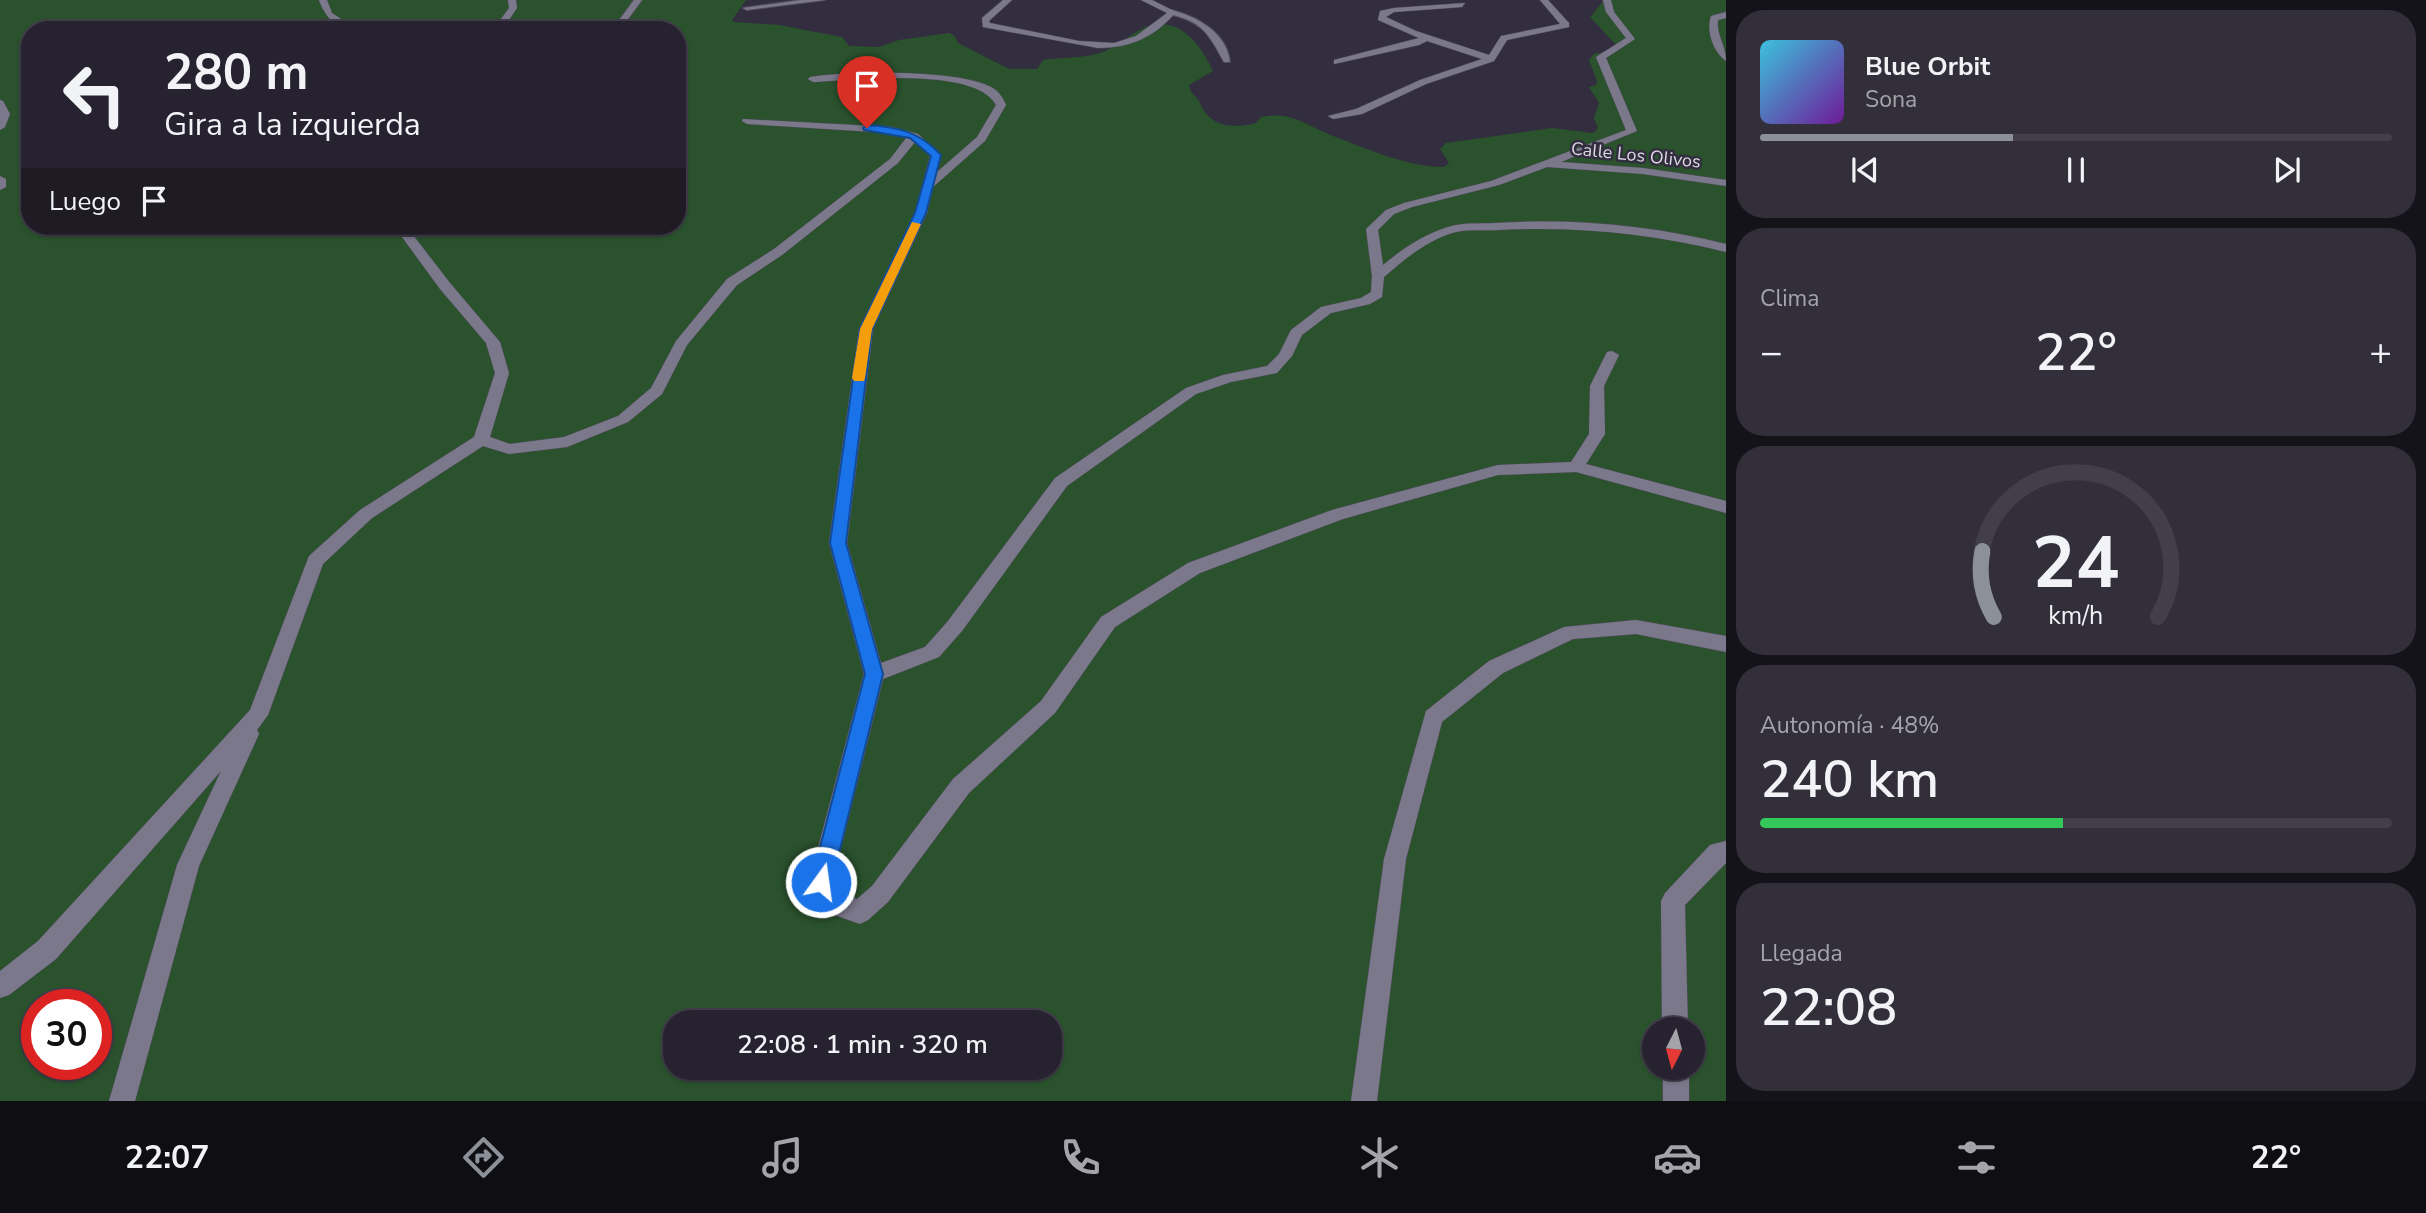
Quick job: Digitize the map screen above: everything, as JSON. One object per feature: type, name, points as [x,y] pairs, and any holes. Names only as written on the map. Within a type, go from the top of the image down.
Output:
[{"type":"street","points":[[323,0],[328,14],[338,21]]},
{"type":"street","points":[[504,21],[513,8],[512,0]]},
{"type":"street","points":[[1008,0],[985,20],[986,25],[1088,44],[1126,43],[1164,20],[1172,12],[1145,0]]},
{"type":"street","points":[[1443,0],[1462,3]]},
{"type":"street","points":[[1333,116],[1358,112],[1423,82],[1492,59],[1504,38],[1566,25],[1544,0]]},
{"type":"street","points":[[874,674],[932,652],[955,626],[1061,482],[1191,391],[1228,378],[1272,370],[1284,356],[1296,333],[1326,310],[1364,301],[1377,294],[1378,276],[1372,229],[1390,212],[1495,183],[1632,131],[1601,57],[1631,39],[1607,8],[1607,0]]},
{"type":"street","points":[[1462,3],[1383,13],[1381,18],[1385,22],[1492,59]]},
{"type":"street","points":[[1726,15],[1714,18],[1712,31],[1726,58]]},
{"type":"street","points":[[1337,62],[1416,43],[1427,37]]},
{"type":"street","points":[[813,79],[964,80],[992,92],[1001,105],[981,139],[928,186]]},
{"type":"street","points":[[0,103],[5,114],[0,127]]},
{"type":"street","points":[[747,121],[891,130],[914,136],[936,155],[921,213],[866,329],[838,543],[874,674],[821,882],[837,905],[860,912],[880,894],[961,786],[1048,707],[1108,622],[1194,568],[1338,513],[1499,470],[1576,467],[1726,507]]},
{"type":"street","points":[[481,440],[509,449],[567,442],[623,419],[657,391],[681,344],[732,282],[778,252],[894,161],[914,136]]},
{"type":"street","name":"Calle Los Olivos","points":[[1542,163],[1643,171],[1726,183]]},
{"type":"street","points":[[0,179],[0,187]]},
{"type":"street","points":[[1378,276],[1410,247],[1453,229],[1518,224],[1608,228],[1704,242],[1726,248]]},
{"type":"street","points":[[122,1101],[188,865],[258,715],[314,561],[366,514],[481,440],[502,373],[493,342],[445,286],[407,235]]},
{"type":"street","points":[[1576,467],[1597,434],[1597,386],[1612,355]]},
{"type":"street","points":[[1364,1101],[1395,859],[1433,717],[1496,667],[1571,632],[1636,627],[1726,644]]},
{"type":"street","points":[[0,986],[47,950],[258,715]]},
{"type":"street","points":[[1675,1017],[1673,901],[1718,853],[1726,852]]},
{"type":"street","points":[[1676,1080],[1676,1101]]},
{"type":"lane","points":[[623,21],[638,0]]},
{"type":"lane","points":[[747,8],[821,0]]},
{"type":"lane","points":[[1172,12],[1192,16],[1209,27],[1227,60]]},
{"type":"green space","points":[[0,0],[746,0],[732,20],[734,22],[779,25],[842,37],[849,46],[879,47],[899,40],[949,33],[955,36],[958,43],[1009,69],[1037,69],[1043,60],[1103,52],[1145,27],[1162,24],[1172,26],[1190,36],[1208,62],[1213,71],[1189,85],[1204,111],[1216,121],[1239,126],[1256,123],[1261,117],[1290,117],[1388,156],[1416,164],[1444,167],[1449,163],[1440,149],[1446,143],[1552,128],[1593,133],[1598,128],[1594,118],[1599,103],[1589,87],[1596,85],[1597,81],[1589,60],[1594,54],[1619,48],[1590,17],[1604,0],[1726,0],[1726,1101],[0,1101]]},
{"type":"slow traffic","points":[[859,378],[866,329],[916,224]]},
{"type":"route","points":[[821,882],[874,674],[838,543],[866,329],[921,213],[936,155],[914,136],[867,128]]}]
